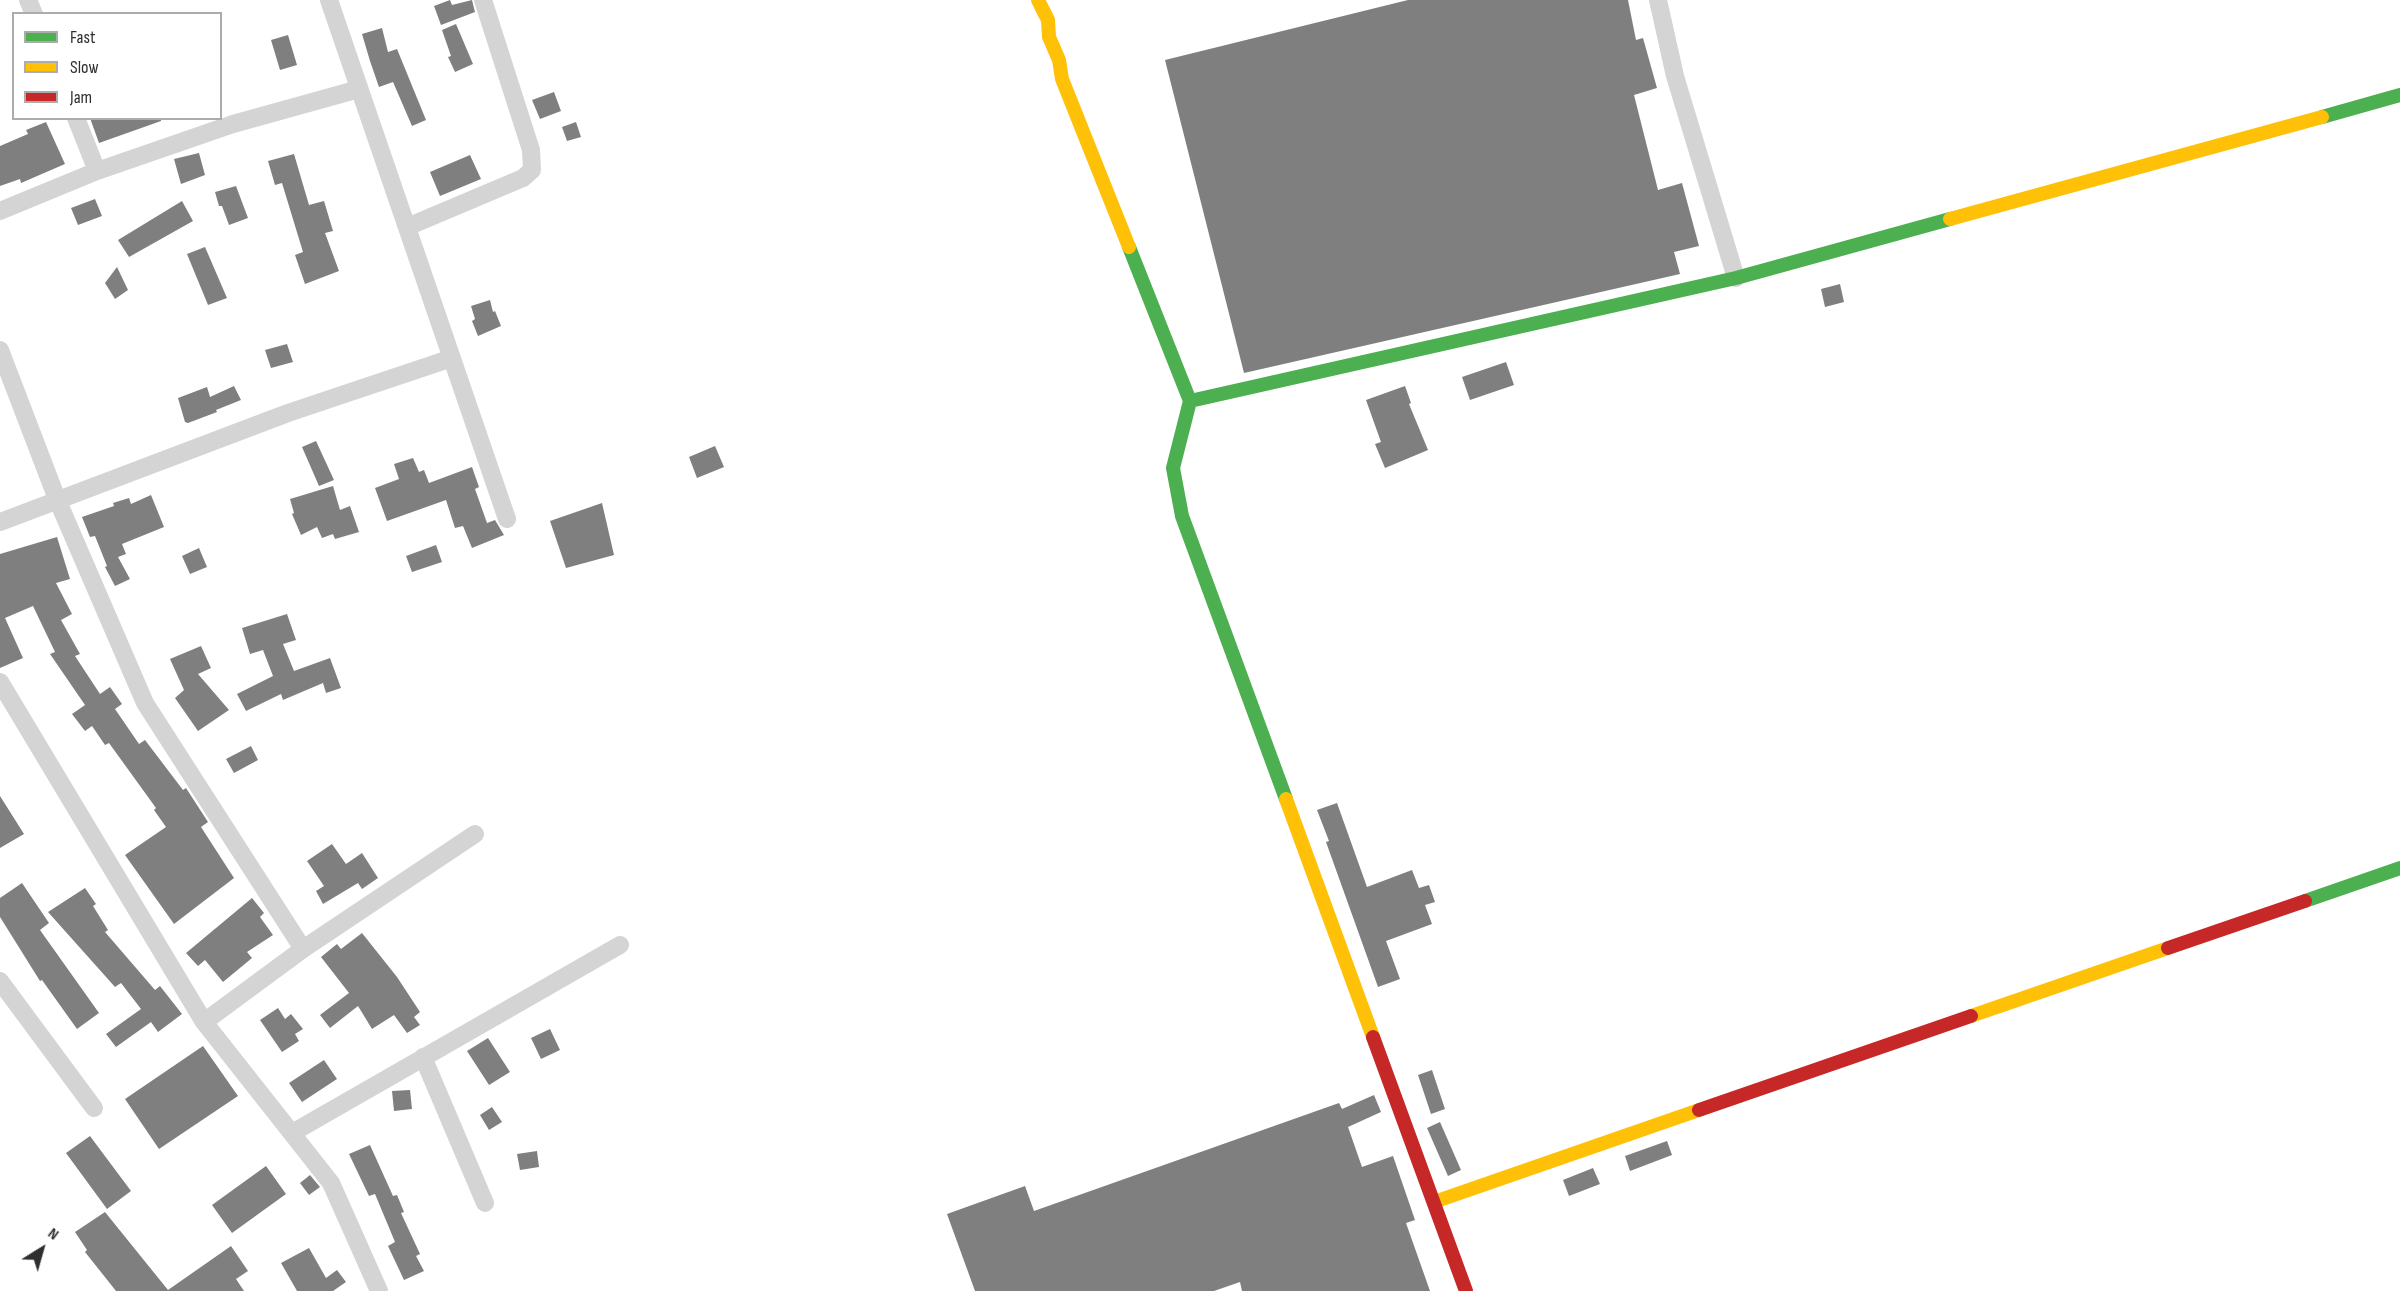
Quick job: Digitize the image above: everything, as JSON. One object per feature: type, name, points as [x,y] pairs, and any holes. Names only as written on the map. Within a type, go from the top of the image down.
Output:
[{"type":"street","points":[[329,0],[507,519]]},
{"type":"street","points":[[407,227],[522,178],[532,170],[531,150],[483,0]]},
{"type":"street","points":[[1038,0],[1048,20],[1049,37],[1059,60],[1062,80],[1190,400],[1173,468],[1182,516],[1466,1291]]},
{"type":"street","points":[[1658,0],[1675,76],[1736,278]]},
{"type":"street","points":[[0,211],[97,171],[233,124],[359,89]]},
{"type":"street","points":[[1190,400],[1736,278],[2400,95]]},
{"type":"street","points":[[77,120],[97,171]]},
{"type":"street","points":[[0,350],[57,499],[145,703],[303,949]]},
{"type":"street","points":[[0,522],[288,413],[452,358]]},
{"type":"street","points":[[0,682],[204,1022],[331,1183],[379,1291]]},
{"type":"street","points":[[204,1022],[303,949],[475,834]]},
{"type":"street","points":[[1434,1202],[2400,868]]},
{"type":"street","points":[[292,1133],[620,945]]},
{"type":"street","points":[[0,981],[94,1108]]},
{"type":"street","points":[[423,1057],[485,1203]]},
{"type":"building","points":[[450,0],[452,5],[472,0],[475,12],[441,25],[434,6]]},
{"type":"building","points":[[1408,0],[1628,0],[1636,40],[1643,38],[1657,88],[1634,95],[1658,190],[1682,183],[1699,246],[1674,252],[1680,274],[1244,373],[1165,60]]},
{"type":"building","points":[[456,24],[473,64],[455,72],[448,57],[451,56],[442,30]]},
{"type":"building","points":[[382,28],[388,52],[397,49],[426,120],[412,126],[393,82],[379,87],[370,61],[362,34]]},
{"type":"building","points":[[288,35],[297,65],[280,70],[271,40]]},
{"type":"building","points":[[554,92],[561,111],[540,119],[532,100]]},
{"type":"building","points":[[91,120],[161,120],[161,121],[99,143]]},
{"type":"building","points":[[46,122],[65,164],[21,183],[20,179],[0,186],[0,146],[28,134],[26,130]]},
{"type":"building","points":[[576,122],[581,137],[567,141],[562,127]]},
{"type":"building","points":[[199,153],[205,175],[181,184],[174,159]]},
{"type":"building","points":[[294,154],[309,205],[324,201],[333,231],[325,233],[339,271],[305,284],[295,255],[303,252],[282,183],[275,185],[268,161]]},
{"type":"building","points":[[470,155],[481,179],[440,196],[430,172]]},
{"type":"building","points":[[236,186],[248,218],[229,225],[215,192]]},
{"type":"building","points":[[95,199],[102,216],[78,225],[71,208]]},
{"type":"building","points":[[182,201],[193,221],[129,257],[118,240]]},
{"type":"building","points":[[205,247],[227,298],[208,305],[187,254]]},
{"type":"building","points":[[117,267],[128,290],[115,299],[105,283]]},
{"type":"building","points":[[1840,284],[1844,302],[1825,307],[1821,289]]},
{"type":"building","points":[[490,300],[493,312],[495,311],[501,326],[478,336],[472,321],[475,319],[471,306]]},
{"type":"building","points":[[287,344],[293,362],[271,368],[265,350]]},
{"type":"building","points":[[1506,362],[1514,385],[1470,400],[1462,377]]},
{"type":"building","points":[[234,386],[241,400],[216,410],[217,412],[188,423],[185,422],[178,398],[207,387],[210,397]]},
{"type":"building","points":[[1405,386],[1411,403],[1409,404],[1428,450],[1385,468],[1375,444],[1381,442],[1366,400]]},
{"type":"building","points":[[316,441],[334,480],[319,486],[302,447]]},
{"type":"building","points":[[715,446],[724,467],[697,478],[689,457]]},
{"type":"building","points":[[413,458],[419,472],[424,470],[429,483],[472,467],[479,487],[475,489],[487,523],[495,520],[504,535],[472,548],[463,526],[455,528],[446,500],[387,521],[375,488],[399,479],[394,464]]},
{"type":"building","points":[[333,486],[340,510],[350,506],[359,532],[335,539],[333,534],[322,538],[317,527],[301,535],[292,514],[294,513],[290,499]]},
{"type":"building","points":[[151,495],[164,527],[122,544],[126,554],[118,557],[130,579],[115,586],[105,567],[107,566],[95,536],[90,537],[82,517],[114,506],[113,503],[129,498],[131,504]]},
{"type":"building","points":[[602,503],[614,555],[566,568],[550,521]]},
{"type":"building","points":[[57,537],[70,579],[56,583],[72,614],[61,620],[80,654],[75,656],[100,694],[110,687],[122,704],[115,709],[139,744],[145,740],[183,790],[186,788],[208,822],[201,827],[234,878],[174,924],[125,855],[166,827],[154,810],[156,808],[109,743],[105,745],[92,726],[85,731],[72,714],[85,705],[50,654],[55,652],[33,606],[5,618],[23,658],[0,668],[0,554]]},
{"type":"building","points":[[436,545],[442,562],[412,572],[406,556]]},
{"type":"building","points":[[199,548],[207,567],[190,574],[182,556]]},
{"type":"building","points":[[287,614],[296,640],[283,644],[294,671],[330,658],[341,688],[326,693],[323,683],[283,700],[281,694],[246,711],[237,694],[273,676],[263,650],[250,654],[242,628]]},
{"type":"building","points":[[201,646],[211,668],[198,674],[229,710],[198,731],[175,698],[184,690],[170,659]]},
{"type":"building","points":[[251,746],[258,760],[234,773],[226,759]]},
{"type":"building","points":[[0,796],[24,834],[0,848]]},
{"type":"building","points":[[1337,803],[1367,887],[1412,870],[1419,888],[1429,885],[1435,902],[1425,905],[1432,924],[1386,941],[1400,979],[1378,987],[1326,842],[1329,841],[1317,810]]},
{"type":"building","points":[[332,844],[346,864],[362,853],[378,878],[362,889],[358,883],[323,904],[316,891],[324,886],[307,861]]},
{"type":"building","points":[[22,883],[49,923],[40,930],[99,1013],[77,1029],[42,980],[40,981],[0,917],[0,898]]},
{"type":"building","points":[[85,888],[96,904],[93,906],[108,930],[105,932],[155,990],[160,986],[182,1014],[158,1032],[151,1022],[116,1047],[106,1034],[141,1009],[121,983],[115,987],[48,912]]},
{"type":"building","points":[[252,898],[264,913],[260,917],[273,935],[247,952],[252,958],[223,982],[205,960],[198,966],[186,953]]},
{"type":"building","points":[[362,933],[397,977],[420,1012],[414,1017],[420,1025],[407,1033],[394,1015],[372,1029],[358,1006],[330,1028],[320,1015],[349,993],[321,957],[337,944],[341,949]]},
{"type":"building","points":[[278,1008],[285,1019],[291,1014],[303,1029],[295,1034],[299,1041],[282,1052],[260,1020]]},
{"type":"building","points":[[550,1029],[560,1050],[541,1059],[531,1038]]},
{"type":"building","points":[[488,1038],[510,1072],[489,1085],[467,1051]]},
{"type":"building","points":[[203,1046],[238,1096],[159,1149],[125,1099]]},
{"type":"building","points":[[324,1060],[337,1079],[302,1102],[289,1083]]},
{"type":"building","points":[[1432,1070],[1445,1109],[1431,1114],[1418,1075]]},
{"type":"building","points":[[410,1090],[412,1109],[394,1111],[392,1091]]},
{"type":"building","points":[[1374,1095],[1381,1112],[1348,1127],[1362,1167],[1393,1156],[1415,1220],[1406,1223],[1430,1291],[1242,1291],[1240,1282],[1214,1291],[975,1291],[947,1214],[1025,1186],[1034,1211],[1339,1103],[1342,1109]]},
{"type":"building","points":[[492,1107],[502,1122],[489,1130],[480,1115]]},
{"type":"building","points":[[1440,1122],[1461,1170],[1448,1176],[1427,1128]]},
{"type":"building","points":[[90,1136],[131,1191],[107,1209],[66,1153]]},
{"type":"building","points":[[1667,1141],[1672,1155],[1630,1171],[1625,1156]]},
{"type":"building","points":[[370,1145],[393,1196],[397,1195],[404,1212],[401,1213],[420,1254],[416,1256],[424,1271],[404,1280],[388,1246],[395,1242],[375,1194],[369,1196],[349,1154]]},
{"type":"building","points":[[537,1151],[539,1167],[520,1170],[517,1154]]},
{"type":"building","points":[[266,1166],[286,1194],[232,1233],[212,1205]]},
{"type":"building","points":[[1593,1168],[1600,1184],[1569,1196],[1563,1180]]},
{"type":"building","points":[[310,1175],[320,1187],[309,1195],[300,1183]]},
{"type":"building","points":[[105,1212],[168,1290],[231,1246],[248,1271],[236,1279],[244,1291],[116,1291],[85,1252],[87,1250],[75,1232]]},
{"type":"building","points":[[309,1248],[326,1278],[337,1270],[346,1282],[333,1291],[297,1291],[281,1263]]},
{"type":"traffic: fast","points":[[2322,117],[2400,95]]},
{"type":"traffic: fast","points":[[1190,401],[1736,278],[1950,219]]},
{"type":"traffic: fast","points":[[1129,247],[1190,401],[1173,468],[1182,516],[1286,799]]},
{"type":"traffic: fast","points":[[2305,901],[2400,868]]},
{"type":"traffic: slow","points":[[1038,0],[1048,20],[1049,37],[1059,60],[1062,79],[1129,247]]},
{"type":"traffic: slow","points":[[1950,219],[2322,117]]},
{"type":"traffic: slow","points":[[1286,799],[1373,1037]]},
{"type":"traffic: slow","points":[[1971,1016],[2168,948]]},
{"type":"traffic: slow","points":[[1434,1202],[1699,1110]]},
{"type":"traffic: jam","points":[[2168,948],[2305,901]]},
{"type":"traffic: jam","points":[[1699,1110],[1971,1016]]},
{"type":"traffic: jam","points":[[1373,1037],[1466,1291]]}]
